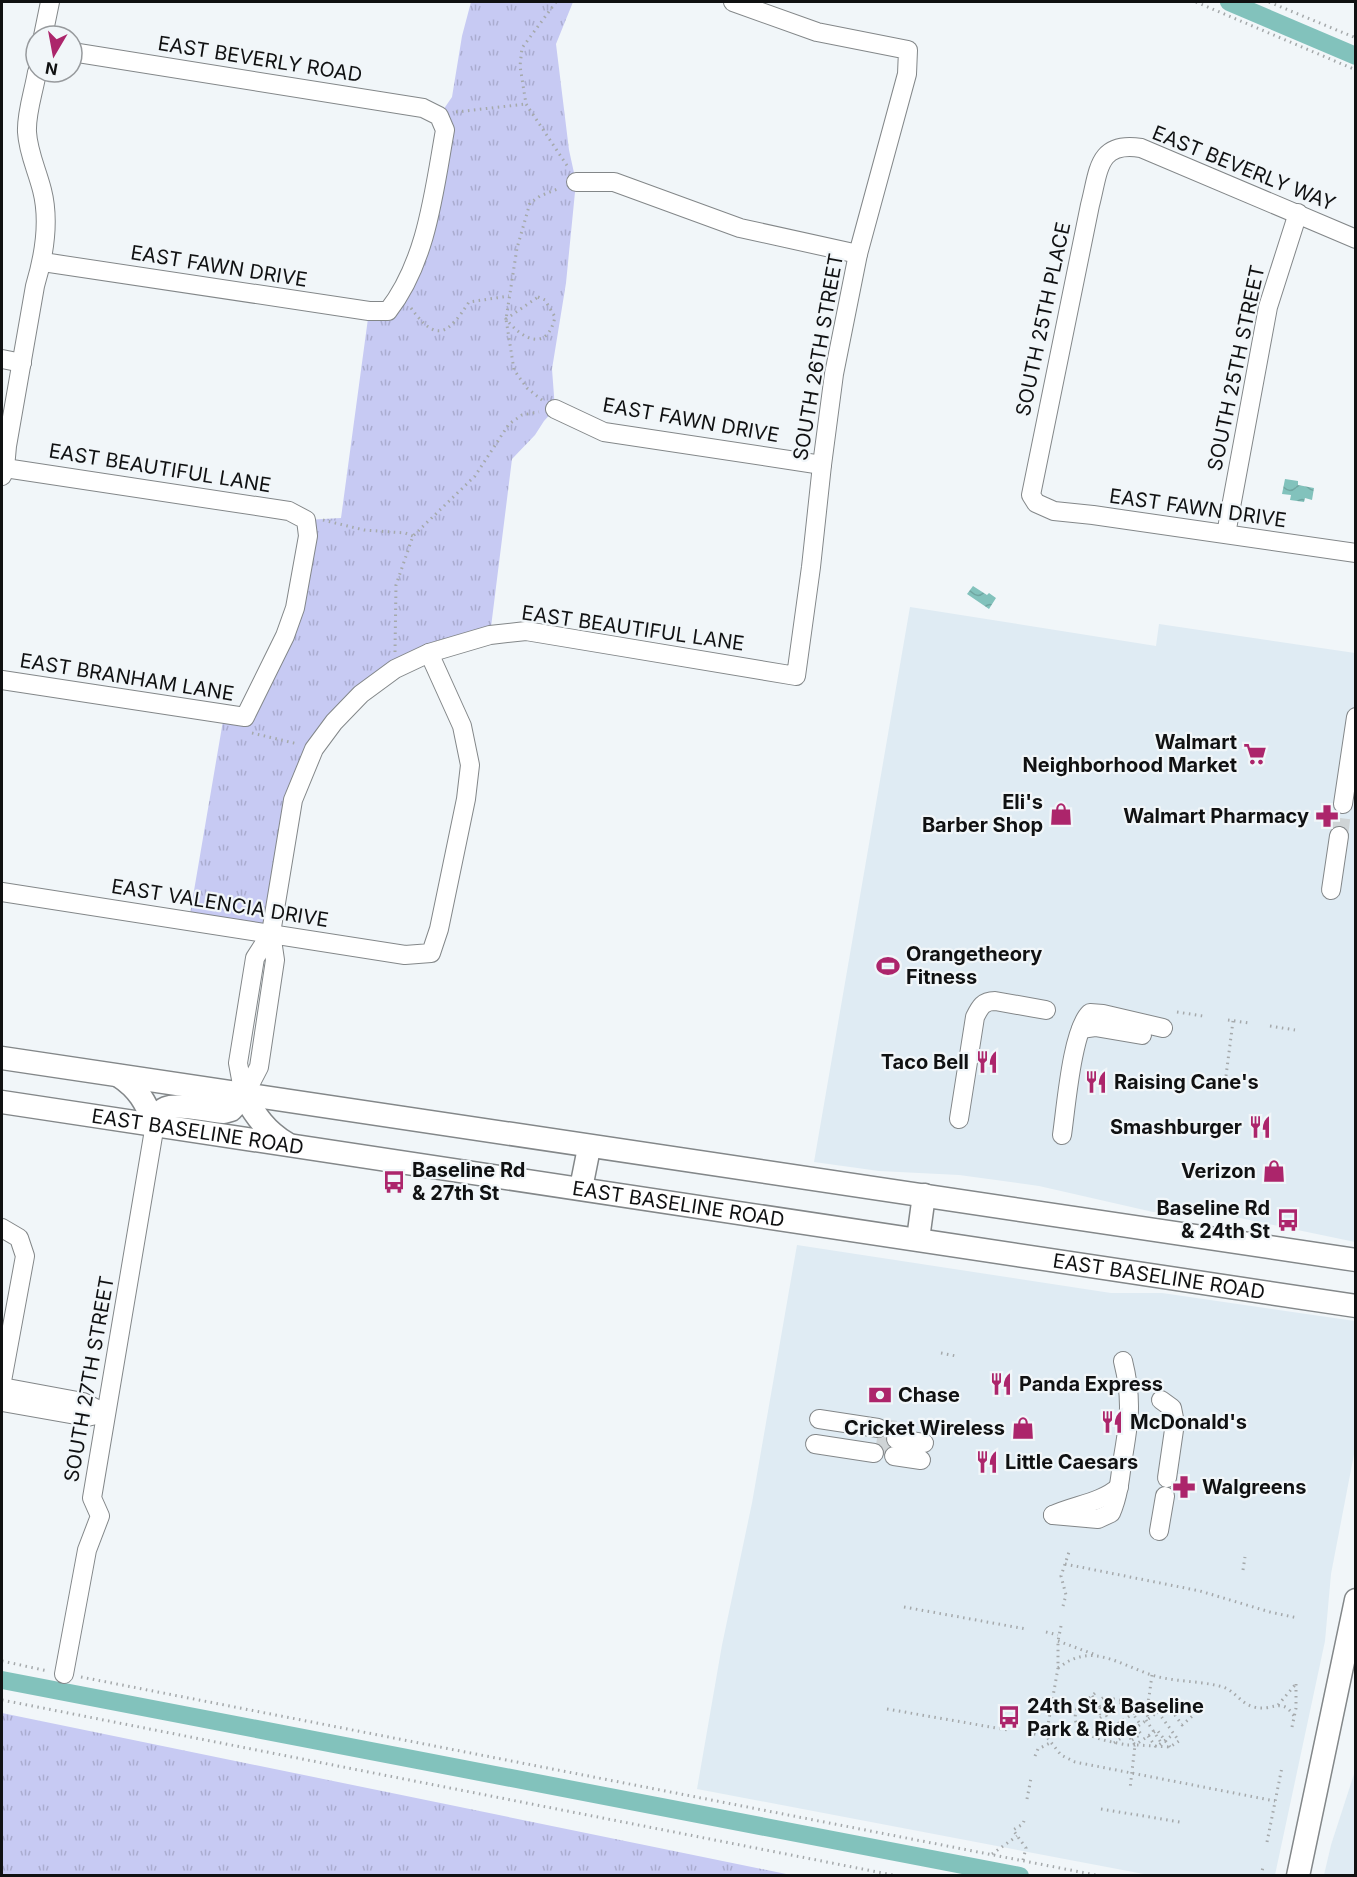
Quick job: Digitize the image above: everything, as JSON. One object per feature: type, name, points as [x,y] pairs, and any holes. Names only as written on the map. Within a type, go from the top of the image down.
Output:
[{"type":"main road","name":"EAST BASELINE ROAD","points":[[2,1058],[589,1148],[924,1195],[1356,1260]]},
{"type":"main road","points":[[119,1076],[139,1093],[155,1124]]},
{"type":"main road","points":[[155,1124],[159,1113],[167,1108],[179,1107],[224,1112],[231,1110],[244,1096],[260,1122],[273,1135],[288,1144]]},
{"type":"main road","name":"EAST BASELINE ROAD","points":[[2,1102],[1356,1306]]},
{"type":"main road","points":[[581,1188],[589,1148]]},
{"type":"main road","points":[[918,1239],[924,1195]]},
{"type":"main road","points":[[1298,1875],[1356,1599]]},
{"type":"street","points":[[45,24],[50,2]]},
{"type":"street","name":"SOUTH 26TH STREET","points":[[733,2],[817,32],[908,50],[907,74],[858,254],[834,374],[812,567],[795,676]]},
{"type":"street","name":"EAST BEVERLY ROAD","points":[[84,54],[423,108],[440,116]]},
{"type":"street","points":[[3,472],[35,286],[43,262],[46,214],[27,130],[35,84]]},
{"type":"street","points":[[393,304],[427,231],[445,130],[440,116]]},
{"type":"street","name":"EAST BEVERLY WAY","points":[[1114,149],[1125,146],[1141,148],[1356,239]]},
{"type":"street","name":"SOUTH 25TH PLACE","points":[[1036,503],[1031,495],[1034,476],[1090,205],[1099,169],[1105,156],[1114,149]]},
{"type":"street","points":[[576,182],[614,182],[740,228],[858,254]]},
{"type":"street","name":"SOUTH 25TH STREET","points":[[1226,534],[1268,307],[1298,213]]},
{"type":"street","name":"EAST FAWN DRIVE","points":[[43,262],[357,309],[393,304]]},
{"type":"street","points":[[2,359],[22,363]]},
{"type":"street","name":"EAST FAWN DRIVE","points":[[555,409],[604,432],[822,465]]},
{"type":"street","name":"EAST BEAUTIFUL LANE","points":[[3,472],[289,511],[306,520]]},
{"type":"street","name":"EAST FAWN DRIVE","points":[[1036,503],[1054,511],[1356,553]]},
{"type":"street","points":[[245,717],[285,636],[295,608],[308,536],[306,520]]},
{"type":"street","name":"EAST BEAUTIFUL LANE","points":[[429,653],[490,634],[526,631],[795,676]]},
{"type":"street","points":[[244,1096],[238,1063],[255,958],[271,933],[293,800],[314,749],[334,722],[361,694],[395,669],[429,653]]},
{"type":"street","name":"EAST VALENCIA DRIVE","points":[[2,892],[405,955],[431,953],[440,929],[466,799],[470,765],[462,726],[429,653]]},
{"type":"street","name":"EAST BRANHAM LANE","points":[[2,680],[245,717]]},
{"type":"street","points":[[1343,804],[1356,717]]},
{"type":"street","points":[[1331,890],[1339,836]]},
{"type":"street","points":[[959,1119],[975,1017],[981,1005],[988,1001],[1046,1010]]},
{"type":"street","points":[[1062,1135],[1074,1056],[1084,1018],[1090,1013],[1103,1014],[1162,1033]]},
{"type":"street","name":"SOUTH 27TH STREET","points":[[64,1674],[87,1550],[100,1516],[92,1498],[155,1124]]},
{"type":"street","points":[[2,1228],[19,1238],[25,1256],[2,1381]]},
{"type":"street","points":[[1053,1515],[1098,1519],[1111,1513],[1119,1487],[1130,1415],[1128,1383],[1123,1361]]},
{"type":"street","points":[[2,1387],[87,1417],[105,1413]]},
{"type":"street","points":[[1160,1531],[1175,1424],[1172,1408],[1161,1400]]},
{"type":"street","points":[[2,1402],[44,1402]]},
{"type":"street","points":[[876,1440],[817,1432],[876,1440]]},
{"type":"street","points":[[923,1447],[896,1443],[923,1447]]},
{"type":"path","points":[[555,409],[527,388],[514,370],[506,319],[522,228],[530,203],[540,196],[576,182],[560,153],[526,104],[520,66],[522,48],[556,2]]},
{"type":"path","points":[[1196,2],[1356,70]]},
{"type":"path","points":[[1269,2],[1356,38]]},
{"type":"path","points":[[440,116],[460,111],[526,104]]},
{"type":"path","points":[[393,304],[411,307],[423,324],[432,330],[440,331],[450,327],[469,302],[509,296]]},
{"type":"path","points":[[538,297],[545,300],[555,317],[553,327],[546,335],[536,340],[516,331],[506,319],[538,297]]},
{"type":"path","points":[[395,669],[396,585],[414,536],[475,476],[509,424],[522,415],[555,409]]},
{"type":"path","points":[[306,520],[325,519],[364,530],[405,533],[414,536]]},
{"type":"path","points":[[245,717],[248,732],[314,749]]},
{"type":"path","points":[[1177,1012],[1203,1016]]},
{"type":"path","points":[[1228,1020],[1249,1023]]},
{"type":"path","points":[[1226,1076],[1233,1020]]},
{"type":"path","points":[[1270,1026],[1295,1030]]},
{"type":"path","points":[[941,1353],[956,1356]]},
{"type":"path","points":[[1063,1606],[1066,1594],[1061,1576],[1070,1552]]},
{"type":"path","points":[[1243,1570],[1245,1557]]},
{"type":"path","points":[[1065,1564],[1200,1591],[1298,1618]]},
{"type":"path","points":[[904,1607],[1026,1629]]},
{"type":"path","points":[[1061,1626],[1058,1635],[1058,1668],[1046,1736],[1061,1755],[1075,1762],[1275,1801]]},
{"type":"path","points":[[1046,1632],[1058,1635]]},
{"type":"path","points":[[1058,1641],[1152,1675],[1225,1688],[1245,1704],[1253,1707],[1284,1706],[1290,1708],[1294,1716]]},
{"type":"path","points":[[1058,1668],[1070,1660],[1084,1656],[1098,1656]]},
{"type":"path","points":[[2,1661],[1101,1875]]},
{"type":"path","points":[[1122,1737],[1100,1708],[1094,1695],[1077,1709],[1075,1725],[1081,1731],[1114,1743],[1170,1747],[1179,1741],[1148,1704],[1152,1675]]},
{"type":"path","points":[[1276,1706],[1296,1683],[1292,1727]]},
{"type":"path","points":[[1097,1702],[1104,1697],[1139,1704],[1168,1705],[1196,1713],[1182,1725],[1168,1705]]},
{"type":"path","points":[[2,1700],[898,1875]]},
{"type":"path","points":[[1124,1701],[1135,1713],[1141,1734],[1132,1740]]},
{"type":"path","points":[[1100,1718],[1124,1701]]},
{"type":"path","points":[[1052,1704],[1077,1709]]},
{"type":"path","points":[[1082,1704],[1100,1708]]},
{"type":"path","points":[[1130,1709],[1139,1704]]},
{"type":"path","points":[[1139,1704],[1154,1732],[1170,1747]]},
{"type":"path","points":[[1114,1743],[1168,1705]]},
{"type":"path","points":[[1098,1737],[1100,1708]]},
{"type":"path","points":[[887,1709],[1008,1730]]},
{"type":"path","points":[[1098,1737],[1135,1713]]},
{"type":"path","points":[[1120,1723],[1135,1745],[1130,1789]]},
{"type":"path","points":[[1106,1732],[1114,1743]]},
{"type":"path","points":[[1135,1745],[1154,1732]]},
{"type":"path","points":[[1028,1733],[1046,1736]]},
{"type":"path","points":[[1156,1747],[1174,1734]]},
{"type":"path","points":[[1148,1736],[1156,1747]]},
{"type":"path","points":[[1144,1739],[1150,1746]]},
{"type":"path","points":[[1163,1742],[1164,1747]]},
{"type":"path","points":[[1035,1756],[1038,1749],[1050,1743]]},
{"type":"path","points":[[1267,1842],[1282,1767]]},
{"type":"path","points":[[1028,1799],[1031,1778]]},
{"type":"path","points":[[1101,1809],[1125,1811],[1180,1822]]},
{"type":"path","points":[[1023,1860],[1026,1848],[1013,1830],[1024,1821]]},
{"type":"path","points":[[992,1854],[1017,1836]]},
{"type":"path","points":[[1261,1875],[1263,1867]]},
{"type":"shaded area","points":[[910,607],[1156,646],[1159,624],[1355,653],[1355,1242],[1216,1213],[1153,1212],[1039,1186],[959,1175],[879,1171],[814,1162]]},
{"type":"shaded area","points":[[797,1245],[1111,1293],[1162,1293],[1355,1321],[1355,1449],[1331,1574],[1325,1641],[1275,1875],[1149,1875],[697,1789],[722,1645],[752,1503]]},
{"type":"shaded area","points":[[1355,1771],[1355,1875],[1324,1875],[1331,1845]]},
{"type":"green space","points":[[471,2],[573,2],[556,44],[569,150],[576,182],[566,283],[552,369],[555,409],[512,459],[490,635],[395,669],[314,749],[271,933],[189,920],[224,715],[245,717],[285,636],[306,520],[341,518],[369,311],[388,311],[427,231],[439,116],[452,97],[462,36]]},
{"type":"green space","points":[[2,1713],[791,1875],[2,1875]]},
{"type":"water","points":[[1285,479],[1298,481],[1298,485],[1314,488],[1312,500],[1305,498],[1304,502],[1290,500],[1291,495],[1282,494]]},
{"type":"water","points":[[973,586],[996,598],[989,609],[967,594]]},
{"type":"waterway","points":[[1229,2],[1356,56]]},
{"type":"waterway","points":[[2,1680],[1020,1876]]},
{"type":"tunnel","points":[[1339,836],[1343,804]]},
{"type":"tunnel","points":[[878,1428],[898,1430]]},
{"type":"tunnel","points":[[876,1445],[895,1448]]},
{"type":"place","name":"Walmart Neighborhood Market","points":[[1255,754]]},
{"type":"place","name":"Eli's Barber Shop","points":[[1061,814]]},
{"type":"place","name":"Walmart Pharmacy","points":[[1327,816]]},
{"type":"place","name":"Orangetheory Fitness","points":[[888,966]]},
{"type":"place","name":"Taco Bell","points":[[987,1062]]},
{"type":"place","name":"Raising Cane's","points":[[1096,1082]]},
{"type":"place","name":"Smashburger","points":[[1260,1127]]},
{"type":"place","name":"Verizon","points":[[1274,1171]]},
{"type":"place","name":"Baseline Rd & 27th St","points":[[394,1182]]},
{"type":"place","name":"Baseline Rd & 24th St","points":[[1288,1220]]},
{"type":"place","name":"Panda Express","points":[[1001,1384]]},
{"type":"place","name":"Chase","points":[[880,1395]]},
{"type":"place","name":"McDonald's","points":[[1112,1422]]},
{"type":"place","name":"Cricket Wireless","points":[[1023,1428]]},
{"type":"place","name":"Little Caesars","points":[[987,1462]]},
{"type":"place","name":"Walgreens","points":[[1184,1487]]},
{"type":"place","name":"24th St & Baseline Park & Ride","points":[[1009,1717]]}]
